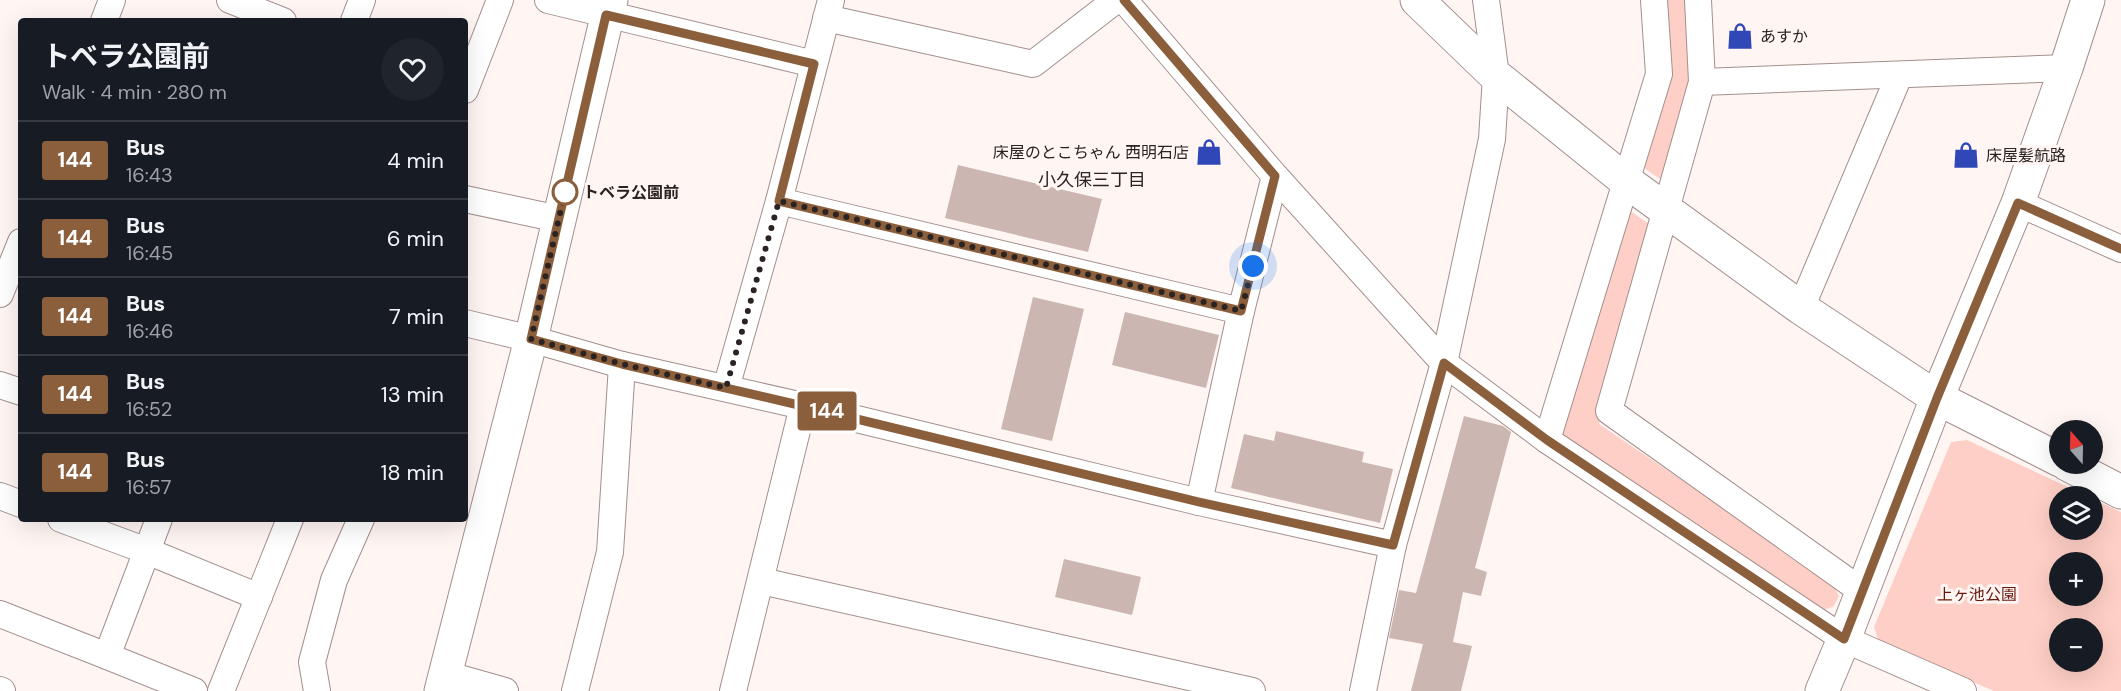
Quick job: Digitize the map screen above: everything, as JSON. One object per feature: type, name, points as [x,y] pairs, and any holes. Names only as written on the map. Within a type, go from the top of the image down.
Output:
[{"type":"street","points":[[105,18],[112,0]]},
{"type":"street","points":[[230,0],[275,18]]},
{"type":"street","points":[[355,18],[362,0]]},
{"type":"street","points":[[468,82],[500,0]]},
{"type":"street","points":[[548,0],[609,7],[814,64]]},
{"type":"street","points":[[726,388],[779,201],[829,9],[1033,64],[1116,0]]},
{"type":"street","points":[[1124,0],[1275,176],[1444,363],[1547,440],[1844,639],[1963,691]]},
{"type":"street","points":[[1417,0],[1496,76],[1667,212],[1801,308],[1937,398],[2049,454]]},
{"type":"street","points":[[1363,691],[1393,545],[1444,363],[1492,139],[1496,76],[1486,0]]},
{"type":"street","points":[[1547,440],[1659,74],[1654,0]]},
{"type":"street","points":[[1698,0],[1702,82],[1609,411],[1863,592]]},
{"type":"street","points":[[1822,691],[1863,592],[1937,398],[2018,203],[2088,0]]},
{"type":"street","points":[[505,691],[443,683],[531,339],[609,7]]},
{"type":"street","points":[[1702,82],[2066,68]]},
{"type":"street","points":[[1801,308],[1899,75]]},
{"type":"street","points":[[1199,502],[1241,311],[1275,176]]},
{"type":"street","points":[[468,200],[559,219]]},
{"type":"street","points":[[779,201],[1241,311]]},
{"type":"street","points":[[2018,203],[2121,249]]},
{"type":"street","points":[[10,280],[18,252]]},
{"type":"street","points":[[468,324],[622,364],[1199,502],[1393,545]]},
{"type":"street","points":[[575,691],[610,552],[622,364]]},
{"type":"street","points":[[0,385],[18,392]]},
{"type":"street","points":[[733,691],[803,406]]},
{"type":"street","points":[[2086,474],[2121,492]]},
{"type":"street","points":[[0,496],[18,503]]},
{"type":"street","points":[[69,522],[259,597]]},
{"type":"street","points":[[106,656],[158,522]]},
{"type":"street","points":[[221,691],[289,522]]},
{"type":"street","points":[[317,691],[312,662],[334,580],[354,522]]},
{"type":"street","points":[[761,580],[1252,691]]},
{"type":"street","points":[[0,614],[194,691]]},
{"type":"green space","points":[[1660,0],[1691,0],[1695,76],[1666,183],[1638,164]]},
{"type":"green space","points":[[1627,209],[1655,228],[1599,424],[1831,581],[1839,596],[1833,607],[1818,611],[1560,432]]},
{"type":"green space","name":"上ヶ池公園","points":[[1967,440],[2066,486],[2049,486],[2049,540],[2103,540],[2103,504],[2121,512],[2121,691],[1994,691],[1879,642],[1874,627],[1951,442]]},
{"type":"building","points":[[958,165],[1102,199],[1088,252],[945,218]]},
{"type":"building","points":[[1033,297],[1084,309],[1052,441],[1001,429]]},
{"type":"building","points":[[1125,312],[1219,335],[1206,388],[1112,365]]},
{"type":"building","points":[[1464,416],[1503,426],[1511,432],[1475,568],[1487,572],[1481,596],[1463,592],[1453,642],[1472,646],[1461,691],[1411,691],[1423,644],[1389,638],[1399,590],[1416,593]]},
{"type":"building","points":[[1276,431],[1364,452],[1362,462],[1393,469],[1380,523],[1231,488],[1244,434],[1274,441]]},
{"type":"building","points":[[1064,559],[1141,577],[1132,615],[1055,597]]},
{"type":"bus line","name":"144","points":[[1124,0],[1275,176],[1241,311],[779,201],[814,64],[606,15],[531,339],[622,364],[1199,502],[1393,545],[1444,363],[1547,440],[1844,639],[1937,398],[2018,203],[2121,249]]},
{"type":"place","name":"あすか","points":[[1740,36]]},
{"type":"place","name":"床屋のとこちゃん 西明石店","points":[[1209,152]]},
{"type":"place","name":"床屋髪航路","points":[[1966,155]]},
{"type":"place","name":"トベラ公園前","points":[[565,192]]},
{"type":"district","name":"小久保三丁目","points":[[1092,180]]},
{"type":"route","points":[[565,192],[531,339],[622,364],[726,388],[779,201],[1241,311],[1253,266]]}]
